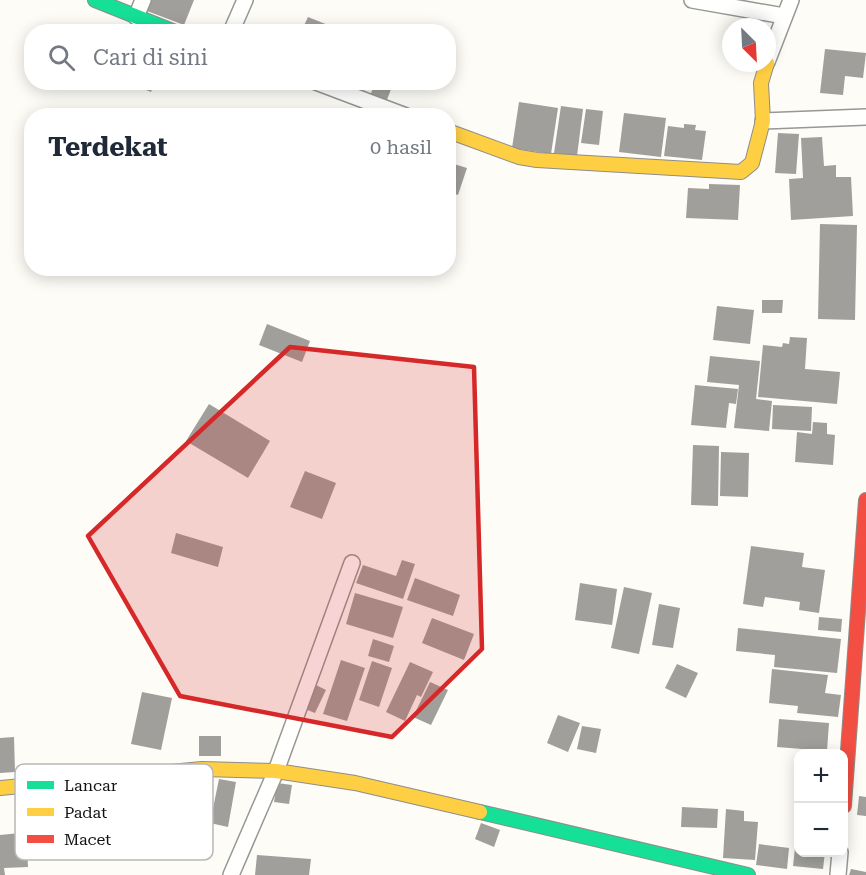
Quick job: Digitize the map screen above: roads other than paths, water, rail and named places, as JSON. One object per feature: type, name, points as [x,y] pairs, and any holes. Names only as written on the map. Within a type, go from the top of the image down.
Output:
[{"type":"street","points":[[96,0],[154,24]]},
{"type":"street","points":[[136,17],[143,0]]},
{"type":"street","points":[[234,24],[245,0]]},
{"type":"street","points":[[692,0],[784,16]]},
{"type":"street","points":[[776,38],[791,0]]},
{"type":"street","points":[[456,134],[519,157],[537,160],[741,172],[752,163],[763,121],[761,82],[764,72]]},
{"type":"street","points":[[337,90],[385,108]]},
{"type":"street","points":[[763,121],[866,117]]},
{"type":"street","points":[[843,803],[866,500]]},
{"type":"street","points":[[231,875],[276,771],[352,563]]},
{"type":"street","points":[[213,769],[276,771],[355,783],[748,875]]},
{"type":"street","points":[[0,788],[15,787]]},
{"type":"street","points":[[838,875],[840,857]]}]
